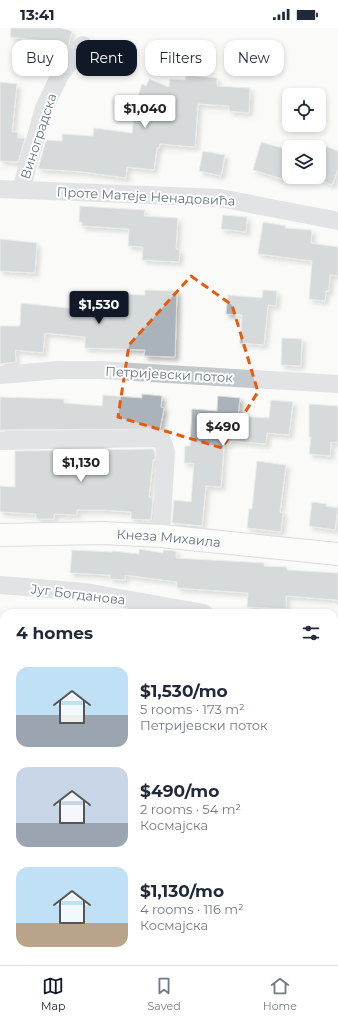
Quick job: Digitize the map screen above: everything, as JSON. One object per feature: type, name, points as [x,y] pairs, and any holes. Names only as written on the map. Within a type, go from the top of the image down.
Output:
[{"type":"main road","name":"Кнеза Михаила","points":[[0,535],[103,533],[161,536],[338,554]]},
{"type":"street","name":"Виноградска","points":[[21,190],[44,108],[60,75],[76,54]]},
{"type":"street","name":"Проте Матеје Ненадовића","points":[[0,189],[220,198],[338,221]]},
{"type":"street","name":"Петријевски поток","points":[[0,375],[59,370],[100,370],[338,384]]},
{"type":"street","points":[[0,441],[156,438],[163,442],[166,452],[161,536]]},
{"type":"street","name":"Југ Богданова","points":[[0,585],[86,592],[182,609]]},
{"type":"highlighted area","points":[[191,276],[232,305],[258,392],[222,448],[118,417],[129,345]]},
{"type":"building","points":[[11,28],[60,28],[72,31],[68,47],[68,40],[34,40],[10,37]]},
{"type":"building","points":[[186,76],[217,78],[217,86],[250,88],[249,113],[229,111],[229,106],[198,104],[195,147],[160,144],[159,148],[157,148],[154,170],[127,167],[126,178],[83,172],[38,169],[46,140],[62,141],[62,134],[93,136],[94,128],[132,133],[136,102],[142,84],[146,86],[149,79],[169,87],[170,79],[185,80]]},
{"type":"building","points":[[0,82],[17,84],[12,132],[18,132],[18,138],[25,138],[18,162],[0,161]]},
{"type":"building","points":[[261,142],[282,148],[282,179],[253,170]]},
{"type":"building","points":[[326,146],[338,151],[338,170],[332,185],[326,183]]},
{"type":"building","points":[[203,151],[225,155],[221,176],[199,171]]},
{"type":"building","points":[[80,206],[145,210],[144,216],[178,218],[176,249],[180,250],[179,262],[142,260],[143,247],[128,246],[129,229],[82,226],[82,222],[79,222]]},
{"type":"building","points":[[223,215],[247,217],[246,232],[221,229]]},
{"type":"building","points":[[263,222],[286,226],[285,228],[312,230],[311,243],[338,247],[338,276],[330,275],[329,291],[326,291],[325,301],[309,299],[312,261],[258,254]]},
{"type":"building","points":[[0,239],[37,243],[35,273],[0,271]]},
{"type":"building","points":[[145,290],[177,291],[175,357],[144,356],[145,350],[85,348],[85,337],[45,333],[43,353],[15,350],[16,362],[0,364],[0,326],[20,326],[21,303],[86,310],[87,293],[145,295]]},
{"type":"building","points":[[263,290],[277,291],[276,306],[268,305],[264,345],[240,343],[242,315],[226,314],[228,295],[262,298]]},
{"type":"building","points":[[282,338],[302,339],[301,366],[281,365]]},
{"type":"building","points":[[142,394],[162,396],[161,407],[164,408],[160,429],[0,430],[0,397],[64,399],[64,403],[102,406],[103,395],[142,398]]},
{"type":"building","points":[[218,396],[240,398],[238,416],[269,418],[271,400],[293,402],[289,435],[267,433],[266,444],[231,441],[230,444],[224,444],[221,487],[206,486],[202,526],[172,523],[174,500],[191,502],[194,463],[184,463],[185,446],[190,446],[192,409],[217,411]]},
{"type":"building","points":[[309,404],[338,406],[338,443],[331,442],[330,456],[309,454],[311,437],[309,437]]},
{"type":"building","points":[[153,449],[155,453],[155,460],[153,460],[149,497],[153,498],[151,520],[131,519],[131,512],[104,510],[77,510],[77,515],[54,514],[54,519],[36,519],[36,514],[0,512],[0,486],[15,487],[15,451]]},
{"type":"building","points":[[257,461],[286,465],[280,512],[283,513],[281,532],[247,528],[249,509],[252,509]]},
{"type":"building","points":[[312,502],[327,504],[326,506],[338,508],[335,530],[309,526]]},
{"type":"building","points":[[139,549],[163,553],[163,550],[176,551],[176,558],[264,563],[264,566],[287,567],[287,570],[338,573],[338,600],[286,596],[286,609],[247,607],[248,593],[177,588],[177,582],[125,575],[125,580],[110,579],[110,575],[70,573],[72,550],[113,551],[139,554]]}]
